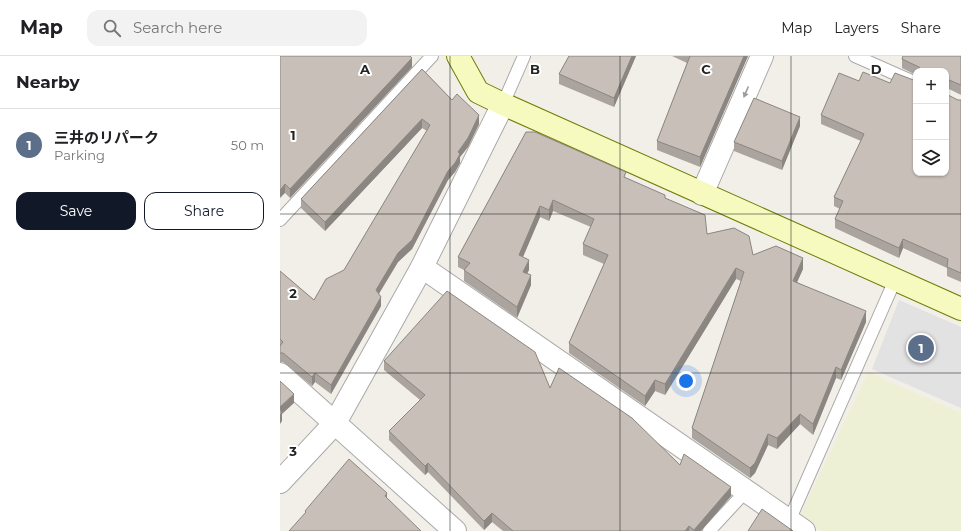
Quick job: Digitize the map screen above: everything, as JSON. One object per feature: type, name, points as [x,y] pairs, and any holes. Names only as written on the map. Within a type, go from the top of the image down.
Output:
[{"type":"street","points":[[458,56],[478,92],[702,194],[961,309]]},
{"type":"street","points":[[702,194],[762,56]]},
{"type":"street","points":[[280,482],[334,422],[422,267],[503,104]]},
{"type":"street","points":[[422,267],[797,526]]},
{"type":"street","points":[[280,374],[456,531]]},
{"type":"lane","points":[[280,220],[432,56]]},
{"type":"lane","points":[[503,104],[524,56]]},
{"type":"lane","points":[[855,56],[913,82]]},
{"type":"lane","points":[[797,526],[896,280]]},
{"type":"lane","points":[[709,531],[746,491]]},
{"type":"green space","points":[[868,372],[961,413],[961,531],[821,531],[800,516]]},
{"type":"shaded area","points":[[899,300],[961,327],[961,408],[872,369]]},
{"type":"building","points":[[280,56],[410,56],[412,58],[290,189],[285,184],[280,190]]},
{"type":"building","points":[[569,56],[632,56],[614,98],[559,74]]},
{"type":"building","points":[[690,56],[744,56],[700,157],[657,141]]},
{"type":"building","points":[[903,56],[961,56],[961,85],[949,80],[949,68],[920,68],[902,59]]},
{"type":"building","points":[[422,69],[452,100],[457,94],[479,115],[468,138],[458,152],[460,154],[448,171],[412,240],[398,253],[376,290],[381,297],[331,385],[315,373],[312,377],[283,353],[280,353],[280,346],[283,342],[280,339],[280,271],[314,300],[326,279],[344,270],[430,125],[422,119],[325,222],[301,199]]},
{"type":"building","points":[[863,72],[890,83],[895,73],[913,80],[913,176],[949,176],[949,96],[961,100],[961,273],[947,267],[948,259],[903,239],[899,248],[835,219],[843,201],[834,197],[864,134],[821,115],[839,73],[859,81]]},
{"type":"building","points":[[754,98],[800,117],[782,161],[734,142]]},
{"type":"building","points":[[526,132],[535,132],[626,172],[624,177],[665,195],[665,198],[705,215],[707,234],[734,228],[749,236],[753,255],[776,246],[803,258],[793,281],[866,311],[841,370],[836,367],[813,424],[800,414],[777,438],[768,434],[755,463],[750,468],[692,428],[744,272],[736,268],[665,384],[655,380],[645,396],[569,343],[608,255],[583,244],[594,219],[553,200],[549,210],[540,206],[519,255],[529,260],[523,272],[531,275],[517,307],[464,270],[470,263],[458,257]]},
{"type":"building","points":[[447,291],[535,352],[550,388],[559,368],[632,418],[680,465],[684,454],[731,487],[694,530],[689,526],[685,531],[513,531],[492,513],[484,521],[428,463],[425,466],[389,431],[425,395],[384,361]]},
{"type":"building","points":[[280,381],[294,394],[280,407]]},
{"type":"building","points":[[349,459],[387,493],[385,496],[421,531],[289,531]]},
{"type":"building","points":[[762,509],[793,531],[748,531]]},
{"type":"place","name":"三井のリパーク","points":[[921,348]]}]
